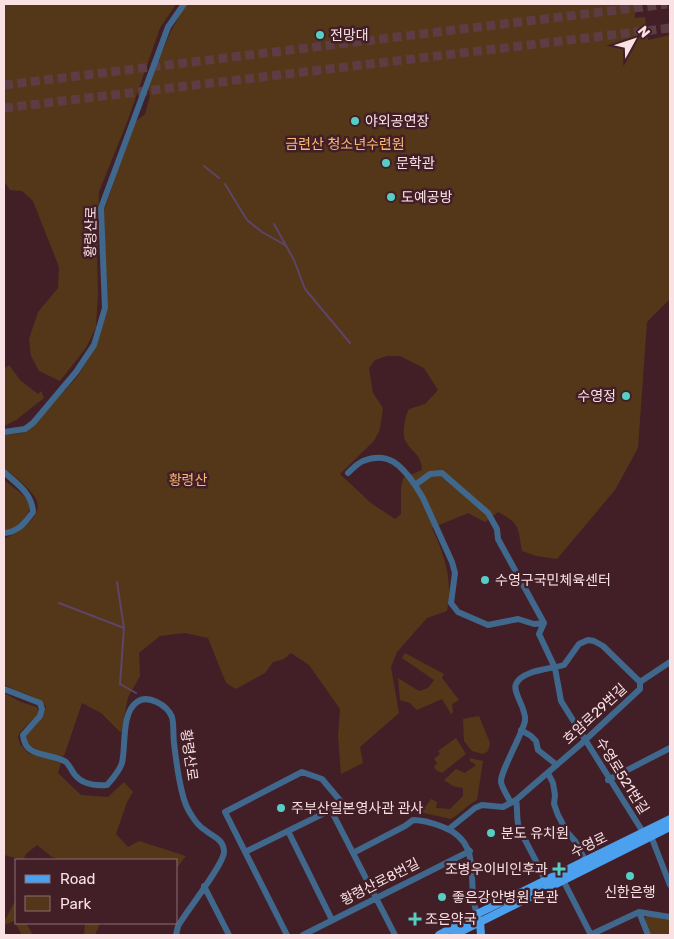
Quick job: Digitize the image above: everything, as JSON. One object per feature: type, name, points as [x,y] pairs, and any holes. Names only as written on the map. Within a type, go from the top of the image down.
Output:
[{"type":"main road","name":"수영로","points":[[454,935],[479,918],[545,881],[670,819]]},
{"type":"main road","name":"수영로","points":[[439,935],[563,880],[670,827]]},
{"type":"main road","points":[[479,918],[481,935]]},
{"type":"street","name":"황령산로","points":[[4,432],[26,429],[33,423],[76,372],[94,345],[105,308],[101,208],[168,27],[184,4]]},
{"type":"street","points":[[348,473],[362,461],[381,458],[397,462],[423,498],[452,562],[455,573],[451,603],[458,612],[488,625],[518,619],[534,624],[544,623]]},
{"type":"street","points":[[4,472],[24,490],[32,501],[33,512],[24,524],[12,532],[4,534]]},
{"type":"street","name":"수영로521번길","points":[[415,485],[430,474],[442,473],[488,513],[497,529],[498,539],[544,623],[539,634],[555,668],[561,701],[608,780],[642,832]]},
{"type":"street","points":[[545,881],[532,850],[518,825],[518,809],[501,782],[525,720],[515,688],[516,683],[524,676],[564,665],[579,644],[588,640],[603,646],[640,682]]},
{"type":"street","name":"호암로29번길","points":[[514,801],[585,741],[640,689],[640,682],[670,662]]},
{"type":"street","name":"황령산로","points":[[4,689],[40,703],[42,709],[40,716],[22,735],[23,744],[30,750],[66,762],[77,777],[86,783],[96,786],[107,785],[117,775],[122,763],[127,718],[132,707],[137,702],[143,700],[155,701],[165,707],[172,717],[176,768],[184,802],[192,817],[204,830],[218,838],[222,843],[224,853],[219,864],[178,926],[175,935]]},
{"type":"street","points":[[521,730],[536,741],[538,750],[557,765]]},
{"type":"street","points":[[608,780],[670,748]]},
{"type":"street","points":[[245,852],[343,804],[322,778],[302,772],[225,812],[245,852],[287,935]]},
{"type":"street","points":[[548,772],[553,783],[554,804],[558,815],[585,860]]},
{"type":"street","points":[[449,830],[475,808],[482,806],[503,807],[514,801]]},
{"type":"street","points":[[331,810],[395,935]]},
{"type":"street","points":[[353,852],[405,826],[413,820],[421,820],[456,833],[470,851],[479,918]]},
{"type":"street","points":[[288,831],[332,920]]},
{"type":"street","points":[[651,836],[670,885]]},
{"type":"street","name":"황령산로8번길","points":[[302,935],[470,851]]},
{"type":"street","points":[[563,880],[590,935],[639,912],[670,917]]},
{"type":"street","points":[[204,886],[229,935]]},
{"type":"street","points":[[639,912],[648,935]]},
{"type":"green space","points":[[4,4],[176,4],[160,28],[129,117],[99,192],[96,327],[86,348],[60,381],[39,371],[31,356],[29,339],[38,312],[58,288],[59,267],[33,201],[22,191],[10,190],[4,181]]},
{"type":"green space","name":"황령산","points":[[186,4],[634,4],[635,18],[645,17],[648,40],[670,35],[670,299],[647,322],[638,448],[615,490],[557,559],[536,556],[522,551],[517,527],[498,512],[485,522],[468,513],[432,528],[447,568],[449,600],[447,611],[427,618],[397,652],[391,667],[399,713],[360,747],[363,763],[341,774],[338,736],[340,709],[309,665],[291,653],[284,659],[273,662],[265,673],[236,689],[226,683],[208,638],[185,633],[160,636],[139,653],[140,676],[128,697],[121,733],[101,713],[82,703],[64,756],[43,752],[29,744],[26,740],[27,734],[39,722],[46,707],[32,696],[4,684],[4,539],[28,524],[37,512],[38,506],[36,499],[22,482],[4,468],[4,435],[22,433],[32,427],[78,376],[97,345],[106,310],[104,210],[135,122],[145,114],[150,96],[148,88],[170,33]],"holes":[[[387,356],[400,356],[424,368],[438,390],[425,404],[409,409],[406,416],[404,426],[405,439],[420,460],[422,470],[403,478],[401,514],[395,519],[371,503],[340,474],[374,441],[380,429],[383,408],[373,393],[369,368],[375,360]]]},
{"type":"green space","points":[[9,365],[20,380],[38,394],[41,391],[44,398],[16,420],[4,426],[4,367]]},
{"type":"green space","points":[[4,480],[31,504],[22,522],[14,528],[4,531]]},
{"type":"green space","points":[[405,653],[444,674],[442,678],[459,700],[452,704],[453,712],[451,714],[442,699],[417,710],[410,703],[400,700],[398,678],[419,691],[428,688],[434,680],[402,658]]},
{"type":"green space","points":[[4,693],[21,702],[37,707],[39,713],[20,732],[18,737],[20,744],[29,754],[40,755],[61,763],[58,773],[81,795],[108,797],[124,782],[133,792],[127,802],[116,834],[128,847],[139,841],[186,856],[178,866],[178,859],[59,859],[52,857],[37,845],[26,854],[24,859],[4,855]]},
{"type":"green space","points":[[479,716],[490,743],[488,751],[483,754],[472,751],[464,741],[463,719]]},
{"type":"green space","points":[[456,738],[466,754],[442,773],[436,770],[434,767],[437,763],[434,759],[440,754],[438,751]]},
{"type":"green space","points":[[470,758],[483,761],[477,800],[451,819],[419,812],[431,799],[437,802],[436,808],[450,809],[463,796],[463,788],[453,786],[444,780],[456,769],[465,773],[476,765],[470,761]]},
{"type":"green space","points":[[15,901],[15,923],[14,921],[5,925],[4,922]]},
{"type":"green space","points":[[648,914],[670,918],[670,934],[650,935],[645,918]]},
{"type":"green space","points":[[16,924],[27,924],[33,935],[22,935]]},
{"type":"green space","points":[[85,924],[100,924],[95,935],[84,935]]},
{"type":"waterway","points":[[204,166],[219,178]]},
{"type":"waterway","points":[[225,184],[247,220],[262,232],[285,245]]},
{"type":"waterway","points":[[274,224],[294,260],[305,289],[350,343]]},
{"type":"waterway","points":[[117,582],[124,628],[120,684],[136,693]]},
{"type":"waterway","points":[[59,603],[124,628]]},
{"type":"tunnel","points":[[4,85],[667,4]]},
{"type":"tunnel","points":[[4,108],[670,28]]},
{"type":"place","name":"전망대","points":[[320,35]]},
{"type":"place","name":"야외공연장","points":[[355,121]]},
{"type":"place","name":"문학관","points":[[386,163]]},
{"type":"place","name":"도예공방","points":[[391,197]]},
{"type":"place","name":"수영정","points":[[626,396]]},
{"type":"place","name":"수영구국민체육센터","points":[[485,580]]},
{"type":"place","name":"주부산일본영사관 관사","points":[[281,808]]},
{"type":"place","name":"분도 유치원","points":[[491,833]]},
{"type":"place","name":"조병우이비인후과","points":[[559,869]]},
{"type":"place","name":"신한은행","points":[[630,876]]},
{"type":"place","name":"좋은강안병원 본관","points":[[442,897]]},
{"type":"place","name":"조은약국","points":[[415,919]]},
{"type":"park label","name":"금련산 청소년수련원","points":[[345,144]]}]
